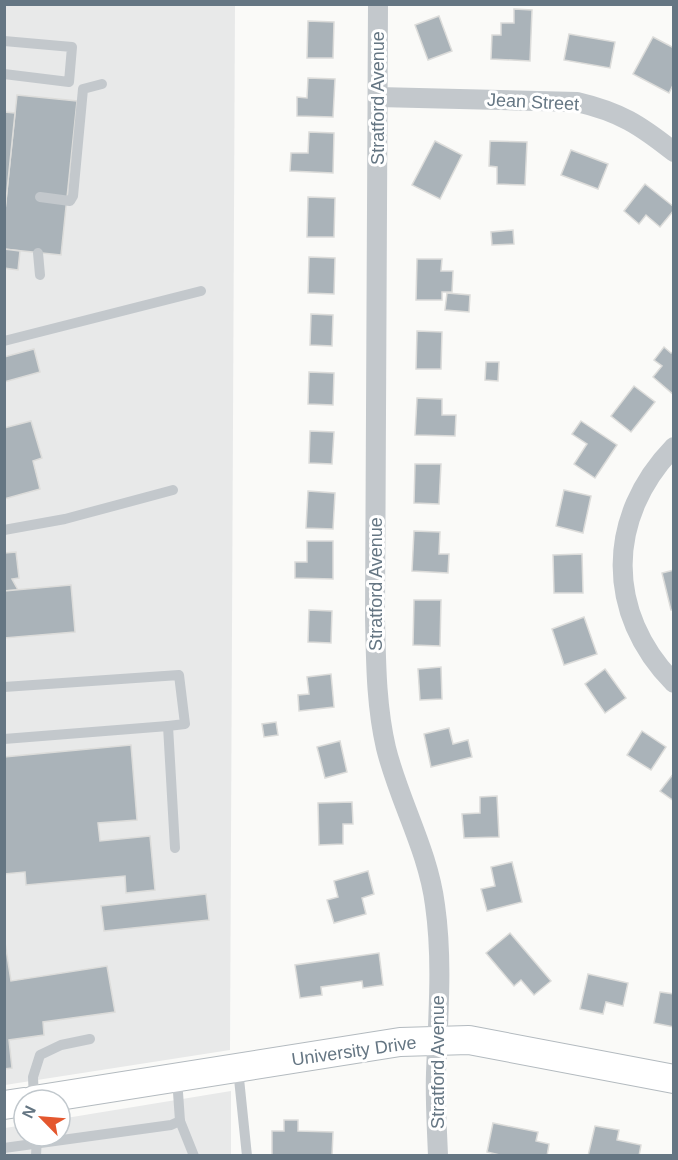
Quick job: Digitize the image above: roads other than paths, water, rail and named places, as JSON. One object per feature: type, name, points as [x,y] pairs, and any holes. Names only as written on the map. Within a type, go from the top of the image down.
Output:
[{"type":"street","name":"Stratford Avenue","points":[[378,4],[376,686],[387,750],[423,853],[435,904],[440,947],[436,1075],[438,1155]]},
{"type":"street","name":"Jean Street","points":[[378,97],[577,102],[622,116],[674,152]]},
{"type":"street","points":[[674,447],[660,461],[636,500],[628,522],[622,565],[623,588],[636,632],[659,668],[674,683]]},
{"type":"street","name":"University Drive","points":[[72,1094],[400,1042],[438,1040],[469,1040],[674,1078]]},
{"type":"lane","points":[[4,41],[72,47],[69,82],[4,74]]},
{"type":"lane","points":[[40,197],[70,201],[73,196],[83,89],[102,84]]},
{"type":"lane","points":[[38,253],[40,275]]},
{"type":"lane","points":[[4,341],[201,291]]},
{"type":"lane","points":[[4,530],[65,519],[173,490]]},
{"type":"lane","points":[[4,687],[179,675],[185,724],[4,739]]},
{"type":"lane","points":[[168,726],[175,848]]},
{"type":"lane","points":[[33,1088],[33,1077],[40,1055],[61,1045],[90,1039]]},
{"type":"lane","points":[[238,1068],[247,1155]]},
{"type":"lane","points":[[177,1078],[180,1121],[194,1155]]},
{"type":"lane","points":[[72,1140],[171,1125],[180,1121]]}]
